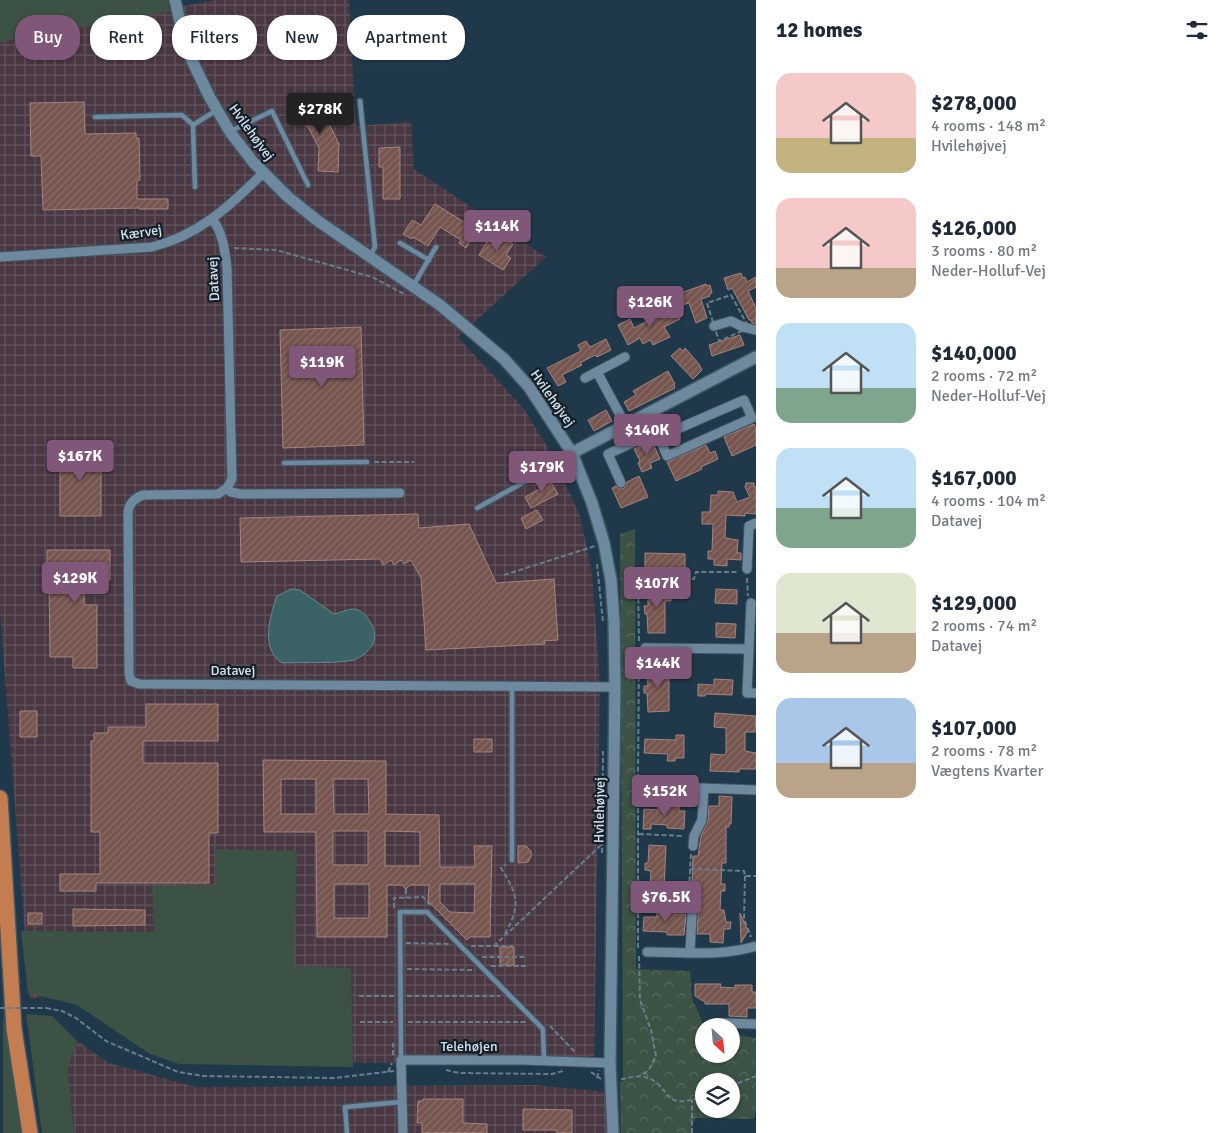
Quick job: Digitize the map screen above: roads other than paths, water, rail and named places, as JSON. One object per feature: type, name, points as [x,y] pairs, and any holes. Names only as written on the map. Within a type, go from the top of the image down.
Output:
[{"type":"highway","points":[[0,798],[14,1029],[25,1104],[32,1133]]},
{"type":"street","name":"Hvilehøjvej","points":[[175,0],[186,48],[217,110],[230,132],[263,173],[288,197],[318,221],[370,256],[409,291],[440,305],[504,359],[530,387],[572,453],[592,503],[604,543],[611,580],[614,621],[615,687],[605,1063],[611,1079],[612,1133]]},
{"type":"street","name":"Kærvej","points":[[0,258],[152,247],[171,242],[187,235],[212,219],[263,173]]},
{"type":"street","name":"Datavej","points":[[212,219],[222,238],[227,268],[232,480],[227,488],[218,494],[143,496],[135,499],[130,504],[128,512],[129,674],[132,682],[138,684],[615,687]]},
{"type":"street","points":[[714,326],[731,321],[743,327],[756,330]]},
{"type":"street","points":[[585,378],[625,357]]},
{"type":"street","points":[[572,453],[756,357]]},
{"type":"street","points":[[597,372],[625,424]]},
{"type":"street","points":[[621,483],[608,454],[658,435],[744,400],[752,418],[667,456],[658,435],[647,413]]},
{"type":"street","name":"Datavej","points":[[227,488],[231,492],[240,494],[403,494]]},
{"type":"street","points":[[747,569],[749,526],[756,523]]},
{"type":"street","points":[[751,603],[747,693],[756,693]]},
{"type":"street","points":[[645,648],[748,650]]},
{"type":"street","points":[[644,786],[756,790]]},
{"type":"street","points":[[693,846],[694,836],[702,820],[704,788]]},
{"type":"street","points":[[690,952],[692,897]]},
{"type":"street","points":[[647,952],[727,952],[742,951],[756,946]]},
{"type":"street","points":[[740,1024],[756,1024]]},
{"type":"street","points":[[401,1060],[403,1133]]},
{"type":"street","name":"Telehøjen","points":[[401,1060],[544,1060],[605,1063]]},
{"type":"lane","points":[[360,101],[375,247],[370,256]]},
{"type":"lane","points":[[193,125],[217,110]]},
{"type":"lane","points":[[230,132],[272,111],[308,185]]},
{"type":"lane","points":[[95,117],[182,115],[193,125],[194,187]]},
{"type":"lane","points":[[400,243],[428,260]]},
{"type":"lane","points":[[409,291],[436,246]]},
{"type":"lane","points":[[477,508],[566,460],[572,453]]},
{"type":"lane","points":[[284,463],[366,462]]},
{"type":"lane","points":[[512,686],[512,860]]},
{"type":"lane","points":[[401,1060],[400,912],[427,912],[512,996],[544,1029],[544,1060]]},
{"type":"lane","points":[[347,1133],[345,1106],[402,1102]]}]
